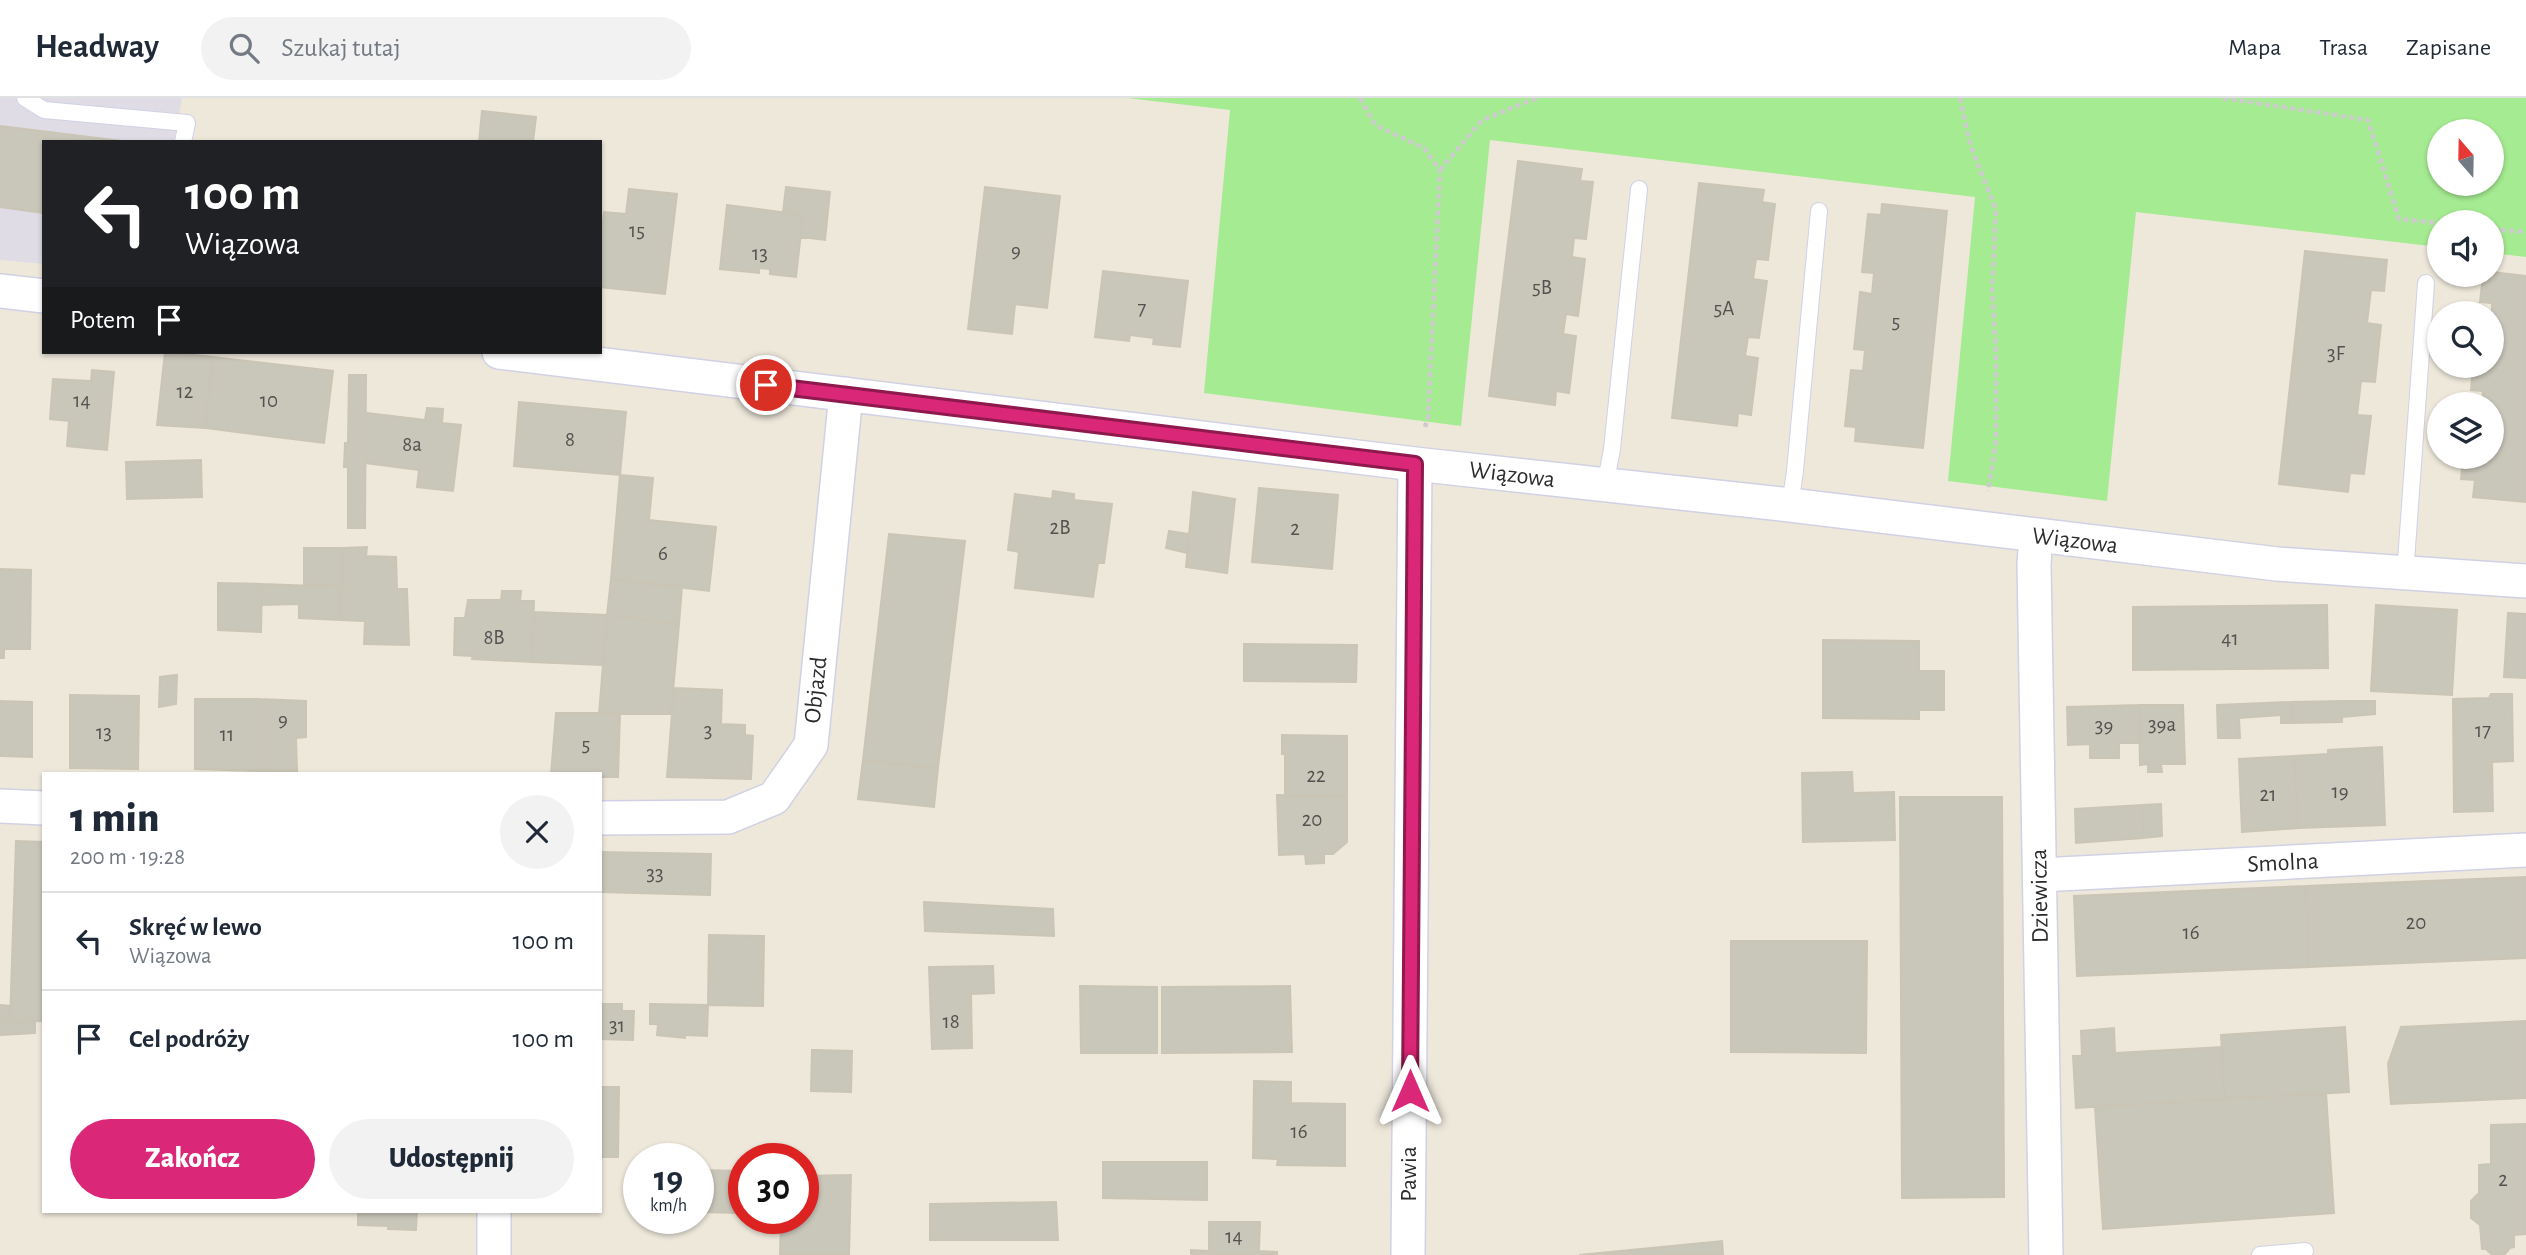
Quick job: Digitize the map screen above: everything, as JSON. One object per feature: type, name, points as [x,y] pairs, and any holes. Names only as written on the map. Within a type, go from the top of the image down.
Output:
[{"type":"street","points":[[0,290],[42,296]]},
{"type":"street","name":"Wiązowa","points":[[516,354],[1415,464],[1790,505],[2036,537],[2277,564],[2405,575],[2526,581]]},
{"type":"street","name":"Objazd","points":[[602,818],[729,817],[774,798],[811,745],[846,394]]},
{"type":"street","name":"Pawia","points":[[1408,1255],[1415,464]]},
{"type":"street","name":"Dziewicza","points":[[2036,537],[2034,564],[2046,1255]]},
{"type":"street","points":[[0,806],[42,808]]},
{"type":"street","name":"Smolna","points":[[2040,876],[2526,849]]},
{"type":"street","points":[[494,1213],[494,1255]]},
{"type":"lane","points":[[25,98],[44,110],[187,123],[183,140]]},
{"type":"lane","points":[[1605,486],[1612,449],[1639,189]]},
{"type":"lane","points":[[1790,505],[1819,211]]},
{"type":"lane","points":[[2405,575],[2426,283]]},
{"type":"lane","points":[[2260,1255],[2305,1251]]},
{"type":"path","points":[[1360,98],[1375,125],[1424,148],[1440,170]]},
{"type":"path","points":[[1415,464],[1428,417],[1440,170],[1482,120],[1537,98]]},
{"type":"path","points":[[1960,98],[1970,144],[1996,210],[1992,289],[1996,351],[1996,442],[1982,529]]},
{"type":"path","points":[[2223,98],[2368,120],[2399,219],[2427,222]]},
{"type":"path","points":[[2504,230],[2526,232]]},
{"type":"shaded area","points":[[0,98],[182,98],[174,140],[42,140],[42,264],[0,260]]},
{"type":"green space","points":[[1127,98],[2526,98],[2526,257],[2504,254],[2504,210],[2427,210],[2427,246],[2136,212],[2107,501],[1948,481],[1975,197],[1490,140],[1461,426],[1204,393],[1230,110]]},
{"type":"building","points":[[482,111],[536,117],[533,140],[479,140]]},
{"type":"building","points":[[0,126],[114,140],[42,140],[42,213],[0,207]]},
{"type":"building","points":[[1518,161],[1582,169],[1580,181],[1593,182],[1586,239],[1574,238],[1572,257],[1585,259],[1578,316],[1566,314],[1563,334],[1576,336],[1569,393],[1556,391],[1555,405],[1489,396]]},
{"type":"building","points":[[1699,183],[1764,190],[1762,202],[1775,204],[1768,260],[1756,259],[1753,279],[1767,281],[1759,338],[1748,337],[1745,356],[1758,358],[1751,415],[1738,413],[1737,426],[1672,418]]},
{"type":"building","points":[[786,187],[830,192],[825,240],[800,237],[803,215],[783,212]]},
{"type":"building","points":[[985,187],[1060,196],[1047,308],[1015,304],[1012,334],[968,329]]},
{"type":"building","points":[[629,189],[677,194],[665,294],[602,287],[604,212],[626,214]]},
{"type":"building","points":[[1882,204],[1947,211],[1923,448],[1855,441],[1856,427],[1845,426],[1851,370],[1863,371],[1865,350],[1854,349],[1860,292],[1872,294],[1874,273],[1862,272],[1868,214],[1881,215]]},
{"type":"building","points":[[727,205],[803,215],[796,277],[770,274],[770,269],[759,268],[759,273],[720,269]]},
{"type":"building","points":[[2305,251],[2387,260],[2384,291],[2371,290],[2367,323],[2381,325],[2375,382],[2361,381],[2357,415],[2371,416],[2364,474],[2350,473],[2348,492],[2279,484]]},
{"type":"building","points":[[1103,271],[1188,281],[1180,347],[1153,344],[1154,338],[1130,335],[1129,341],[1095,337]]},
{"type":"building","points":[[2504,273],[2526,276],[2526,502],[2473,497],[2475,480],[2461,479],[2462,469],[2504,469],[2504,392],[2471,390],[2472,378],[2504,378],[2504,301],[2480,301],[2482,287],[2504,287]]},
{"type":"building","points":[[165,354],[213,357],[205,428],[157,425]]},
{"type":"building","points":[[213,357],[333,371],[324,443],[205,428]]},
{"type":"building","points":[[92,370],[114,372],[107,450],[67,446],[69,421],[50,419],[53,379],[91,381]]},
{"type":"building","points":[[349,375],[366,375],[365,528],[348,528],[348,467],[344,467],[345,443],[348,443]]},
{"type":"building","points":[[519,402],[626,412],[620,475],[514,466]]},
{"type":"building","points":[[427,408],[443,409],[442,423],[461,425],[453,491],[417,487],[419,470],[366,463],[366,413],[425,420]]},
{"type":"building","points":[[201,460],[202,497],[127,499],[126,462]]},
{"type":"building","points":[[620,475],[653,478],[649,520],[716,527],[709,591],[611,579]]},
{"type":"building","points":[[1259,488],[1338,495],[1332,569],[1252,562]]},
{"type":"building","points":[[1053,491],[1074,494],[1074,500],[1112,504],[1104,563],[1098,563],[1093,597],[1015,588],[1019,552],[1008,550],[1015,494],[1052,499]]},
{"type":"building","points":[[1193,492],[1235,499],[1227,573],[1186,567]]},
{"type":"building","points":[[1169,531],[1189,534],[1187,553],[1166,548]]},
{"type":"building","points":[[889,534],[965,541],[938,768],[863,760]]},
{"type":"building","points":[[367,547],[366,556],[396,557],[397,589],[407,589],[409,645],[364,644],[365,621],[340,620],[343,548]]},
{"type":"building","points":[[304,548],[343,548],[342,587],[304,584]]},
{"type":"building","points":[[0,569],[31,570],[30,649],[4,649],[4,658],[0,658]]},
{"type":"building","points":[[611,579],[682,587],[679,624],[607,615]]},
{"type":"building","points":[[218,583],[262,584],[261,632],[218,630]]},
{"type":"building","points":[[262,584],[342,587],[340,620],[299,618],[299,604],[262,605]]},
{"type":"building","points":[[502,591],[521,591],[520,601],[534,601],[532,662],[472,659],[473,656],[454,655],[455,618],[465,618],[468,600],[501,600]]},
{"type":"building","points":[[2327,605],[2328,668],[2133,670],[2133,607]]},
{"type":"building","points":[[2376,605],[2457,610],[2452,695],[2371,691]]},
{"type":"building","points":[[534,612],[607,615],[603,665],[532,662]]},
{"type":"building","points":[[2508,613],[2526,614],[2526,678],[2504,677]]},
{"type":"building","points":[[607,615],[679,624],[671,714],[599,714]]},
{"type":"building","points":[[1823,640],[1919,641],[1919,671],[1944,671],[1944,710],[1919,710],[1919,719],[1823,718]]},
{"type":"building","points":[[1244,644],[1357,645],[1356,682],[1244,681]]},
{"type":"building","points":[[177,675],[176,704],[159,707],[160,677]]},
{"type":"building","points":[[674,688],[722,690],[721,724],[745,725],[745,735],[753,736],[751,779],[667,777]]},
{"type":"building","points":[[2491,694],[2512,694],[2513,761],[2492,762],[2493,811],[2454,812],[2453,699],[2489,698]]},
{"type":"building","points":[[70,695],[139,696],[138,769],[70,768]]},
{"type":"building","points":[[195,699],[259,699],[259,771],[195,769]]},
{"type":"building","points":[[259,699],[306,701],[306,737],[296,738],[297,771],[259,771]]},
{"type":"building","points":[[0,701],[32,702],[32,757],[0,756]]},
{"type":"building","points":[[2375,701],[2375,714],[2342,717],[2342,722],[2292,723],[2291,702]]},
{"type":"building","points":[[2291,702],[2292,723],[2281,723],[2281,715],[2239,718],[2240,738],[2218,738],[2217,705]]},
{"type":"building","points":[[2139,705],[2183,705],[2185,764],[2161,764],[2162,772],[2148,772],[2148,764],[2140,765]]},
{"type":"building","points":[[2139,705],[2140,743],[2119,743],[2119,758],[2090,758],[2090,744],[2068,745],[2067,707]]},
{"type":"building","points":[[556,713],[620,713],[618,777],[602,777],[602,772],[551,772]]},
{"type":"building","points":[[1282,735],[1347,736],[1347,797],[1285,796]]},
{"type":"building","points":[[2382,747],[2385,825],[2299,828],[2294,756],[2328,754],[2328,750]]},
{"type":"building","points":[[2294,756],[2299,828],[2242,832],[2239,759]]},
{"type":"building","points":[[863,760],[938,768],[934,807],[858,799]]},
{"type":"building","points":[[1852,772],[1853,793],[1894,792],[1895,840],[1803,842],[1802,773]]},
{"type":"building","points":[[1277,795],[1347,797],[1347,842],[1333,854],[1324,854],[1324,863],[1306,864],[1305,854],[1279,855]]},
{"type":"building","points":[[1900,797],[2002,797],[2004,1197],[1902,1198]]},
{"type":"building","points":[[2161,804],[2162,836],[2143,838],[2142,805]]},
{"type":"building","points":[[2142,805],[2143,838],[2076,843],[2075,809]]},
{"type":"building","points":[[16,841],[42,842],[42,1021],[10,1022]]},
{"type":"building","points":[[602,852],[711,854],[710,895],[602,892]]},
{"type":"building","points":[[2526,877],[2526,958],[2309,967],[2306,886]]},
{"type":"building","points":[[2306,886],[2309,967],[2077,976],[2074,896]]},
{"type":"building","points":[[924,902],[1053,909],[1054,936],[925,931]]},
{"type":"building","points":[[709,935],[764,936],[763,1006],[708,1005]]},
{"type":"building","points":[[1731,941],[1867,941],[1866,1053],[1731,1052]]},
{"type":"building","points":[[993,966],[994,993],[971,994],[972,1048],[932,1049],[929,967]]},
{"type":"building","points":[[1080,986],[1157,987],[1157,1053],[1081,1053]]},
{"type":"building","points":[[1290,986],[1292,1052],[1162,1053],[1162,987]]},
{"type":"building","points":[[602,1004],[622,1004],[622,1011],[634,1011],[633,1040],[602,1039]]},
{"type":"building","points":[[650,1004],[708,1005],[707,1036],[685,1035],[685,1038],[657,1035],[658,1024],[650,1024]]},
{"type":"building","points":[[0,1005],[11,1006],[10,1022],[0,1022]]},
{"type":"building","points":[[35,1021],[35,1033],[0,1035],[0,1022]]},
{"type":"building","points":[[2526,1021],[2526,1098],[2391,1104],[2388,1064],[2401,1027]]},
{"type":"building","points":[[2345,1027],[2349,1092],[2225,1099],[2221,1035]]},
{"type":"building","points":[[2114,1028],[2115,1053],[2222,1047],[2225,1099],[2076,1108],[2073,1056],[2082,1056],[2081,1031]]},
{"type":"building","points":[[812,1050],[852,1051],[851,1092],[811,1091]]},
{"type":"building","points":[[1254,1081],[1291,1082],[1291,1103],[1345,1104],[1345,1166],[1277,1165],[1278,1159],[1253,1158]]},
{"type":"building","points":[[602,1087],[619,1087],[618,1157],[602,1157]]},
{"type":"building","points":[[2326,1093],[2334,1213],[2103,1229],[2095,1107]]},
{"type":"building","points":[[2526,1124],[2526,1234],[2514,1235],[2514,1247],[2504,1255],[2492,1255],[2482,1249],[2480,1225],[2471,1218],[2471,1201],[2479,1193],[2479,1165],[2491,1164],[2491,1125]]},
{"type":"building","points":[[1103,1162],[1207,1162],[1207,1200],[1103,1198]]},
{"type":"building","points":[[714,1170],[728,1171],[728,1213],[714,1212]]},
{"type":"building","points":[[851,1175],[849,1255],[780,1255],[781,1234],[819,1234],[819,1176]]},
{"type":"building","points":[[1056,1202],[1058,1240],[930,1240],[930,1204]]},
{"type":"building","points":[[358,1213],[417,1213],[416,1230],[358,1225]]},
{"type":"building","points":[[1209,1222],[1260,1222],[1259,1251],[1277,1252],[1277,1255],[1191,1255],[1191,1250],[1209,1251]]},
{"type":"building","points":[[1722,1241],[1723,1255],[1579,1255]]},
{"type":"route","points":[[766,385],[1415,464],[1410,1091]]}]
